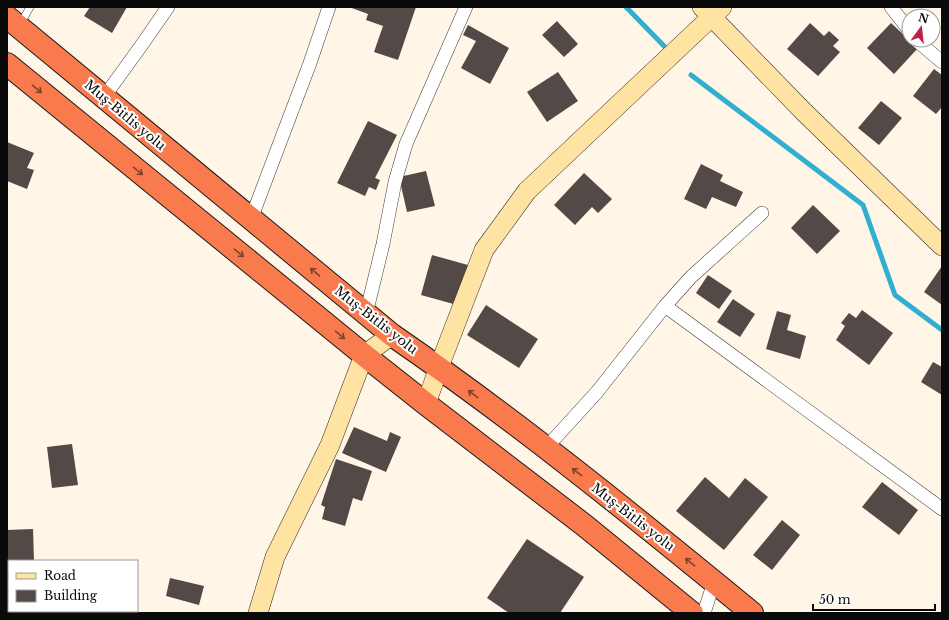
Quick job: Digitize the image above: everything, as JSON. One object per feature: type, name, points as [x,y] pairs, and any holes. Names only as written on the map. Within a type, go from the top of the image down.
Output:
[{"type":"highway","name":"Muş-Bitlis yolu","points":[[13,22],[366,314],[624,508],[752,613]]},
{"type":"highway","points":[[7,64],[364,355],[584,525],[692,613]]},
{"type":"street","points":[[104,97],[168,7]]},
{"type":"street","points":[[252,219],[310,63],[329,7]]},
{"type":"street","points":[[366,314],[383,244],[399,164],[406,144],[466,7]]},
{"type":"street","points":[[891,7],[901,20]]},
{"type":"street","points":[[426,404],[438,367],[484,250],[527,191],[712,10],[804,112],[942,246]]},
{"type":"street","points":[[925,48],[942,62]]},
{"type":"street","points":[[546,448],[597,392],[665,306],[691,277],[762,213]]},
{"type":"street","points":[[665,306],[942,509]]},
{"type":"street","points":[[258,613],[275,557],[330,446],[364,355],[392,334]]},
{"type":"street","points":[[704,613],[714,582]]},
{"type":"lane","points":[[13,22],[30,7]]},
{"type":"building","points":[[90,7],[127,7],[112,33],[84,16]]},
{"type":"building","points":[[349,7],[416,7],[398,60],[374,52],[383,26],[366,20],[368,14]]},
{"type":"building","points":[[557,21],[578,44],[564,57],[542,35]]},
{"type":"building","points":[[810,23],[824,36],[829,31],[839,40],[833,46],[840,52],[818,76],[787,49]]},
{"type":"building","points":[[891,23],[901,32],[901,48],[918,48],[894,74],[867,48]]},
{"type":"building","points":[[468,25],[509,48],[490,84],[461,68],[476,41],[463,35]]},
{"type":"building","points":[[934,69],[942,75],[942,107],[936,114],[913,96]]},
{"type":"building","points":[[558,72],[578,101],[547,122],[527,92]]},
{"type":"building","points":[[881,101],[902,118],[879,145],[858,128]]},
{"type":"building","points":[[368,121],[397,135],[375,178],[380,180],[376,190],[369,187],[365,196],[337,183]]},
{"type":"building","points":[[7,142],[34,153],[27,168],[34,170],[27,189],[7,181]]},
{"type":"building","points":[[701,164],[723,175],[720,181],[743,192],[736,207],[712,197],[706,209],[684,199]]},
{"type":"building","points":[[426,171],[435,206],[407,212],[399,177]]},
{"type":"building","points":[[584,173],[612,199],[598,213],[592,207],[575,225],[554,205]]},
{"type":"building","points":[[813,205],[840,231],[817,254],[791,228]]},
{"type":"building","points":[[432,255],[468,265],[457,305],[421,295]]},
{"type":"building","points":[[942,266],[942,305],[924,292]]},
{"type":"building","points":[[708,275],[732,291],[719,309],[696,293]]},
{"type":"building","points":[[733,299],[755,314],[740,337],[717,322]]},
{"type":"building","points":[[486,305],[538,339],[519,368],[467,335]]},
{"type":"building","points":[[862,310],[893,333],[869,365],[836,340],[845,326],[841,323],[849,313],[856,318]]},
{"type":"building","points":[[777,311],[791,315],[787,330],[806,336],[800,359],[766,349]]},
{"type":"building","points":[[933,362],[942,367],[942,395],[921,382]]},
{"type":"building","points":[[354,427],[387,441],[390,432],[401,437],[386,472],[342,453]]},
{"type":"building","points":[[72,444],[78,485],[52,488],[47,447]]},
{"type":"building","points":[[336,459],[372,471],[362,501],[353,498],[345,526],[322,519],[325,507],[321,505]]},
{"type":"building","points":[[705,477],[729,498],[745,478],[768,497],[724,550],[676,511]]},
{"type":"building","points":[[882,482],[918,510],[899,535],[862,507]]},
{"type":"building","points":[[782,520],[800,535],[772,570],[753,555]]},
{"type":"building","points":[[33,529],[34,560],[8,560],[7,563],[7,530]]},
{"type":"building","points":[[527,539],[584,577],[560,613],[509,613],[487,598]]},
{"type":"building","points":[[170,578],[204,586],[199,605],[166,596]]},
{"type":"waterway","points":[[626,7],[665,47]]},
{"type":"waterway","points":[[691,75],[863,205],[895,295],[942,330]]}]
